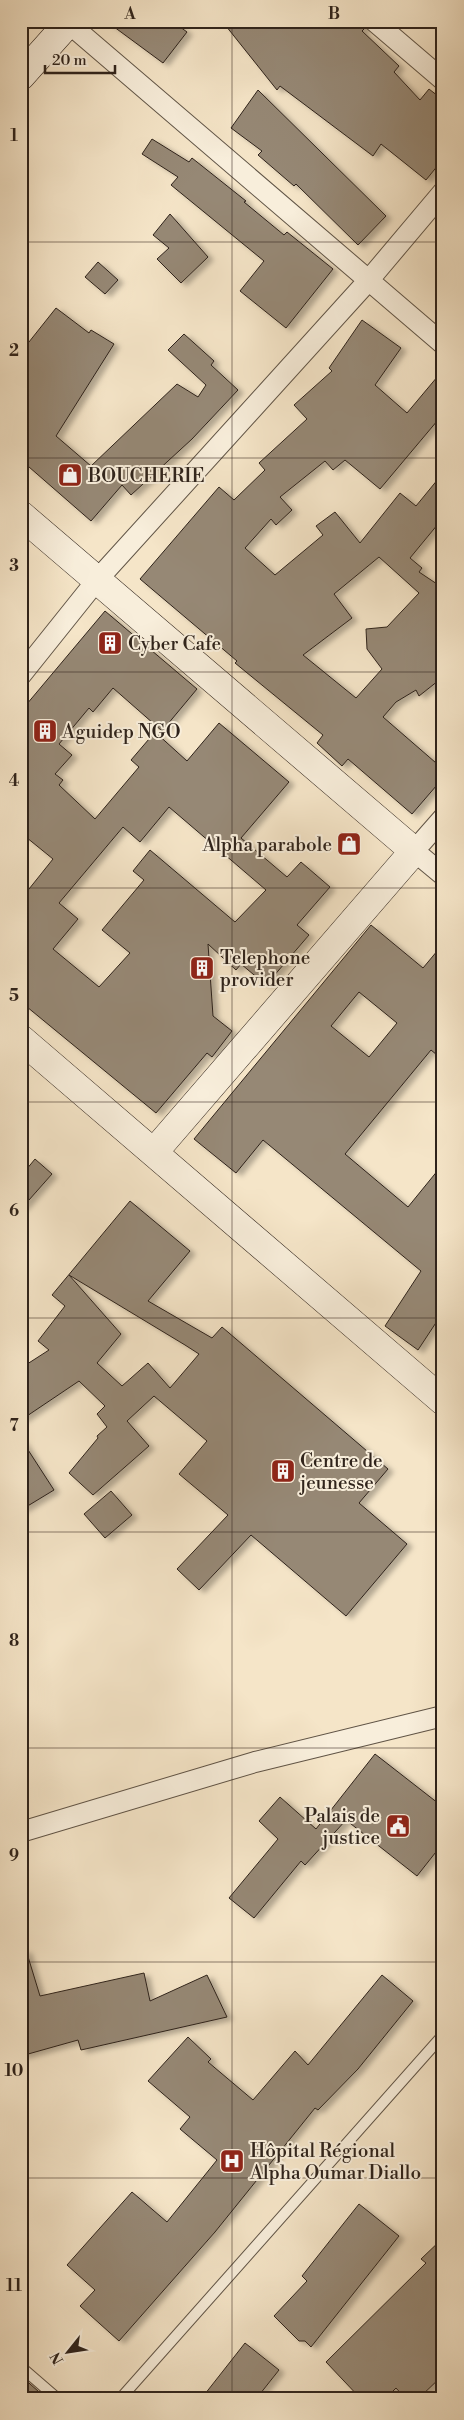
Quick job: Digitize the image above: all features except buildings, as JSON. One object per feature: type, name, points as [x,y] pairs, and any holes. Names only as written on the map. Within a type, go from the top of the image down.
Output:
[{"type":"main road","points":[[21,76],[68,22]]},
{"type":"main road","points":[[21,515],[414,851],[154,1152]]},
{"type":"main road","points":[[21,1038],[443,1401]]},
{"type":"street","points":[[374,21],[443,80]]},
{"type":"street","points":[[68,22],[443,344]]},
{"type":"street","points":[[21,675],[97,580],[368,281],[443,192]]},
{"type":"street","points":[[443,818],[414,851],[443,875]]},
{"type":"street","points":[[21,1832],[254,1762],[443,1716]]},
{"type":"lane","points":[[120,2399],[443,2035]]},
{"type":"lane","points":[[21,2367],[58,2399]]},
{"type":"place","name":"BOUCHERIE","points":[[70,475]]},
{"type":"place","name":"Cyber Cafe","points":[[110,643]]},
{"type":"place","name":"Aguidep NGO","points":[[45,731]]},
{"type":"place","name":"Alpha parabole","points":[[349,844]]},
{"type":"place","name":"Telephone provider","points":[[202,968]]},
{"type":"place","name":"Centre de jeunesse","points":[[283,1471]]},
{"type":"place","name":"Palais de justice","points":[[398,1826]]},
{"type":"place","name":"Hôpital Régional Alpha Oumar Diallo","points":[[232,2161]]}]
